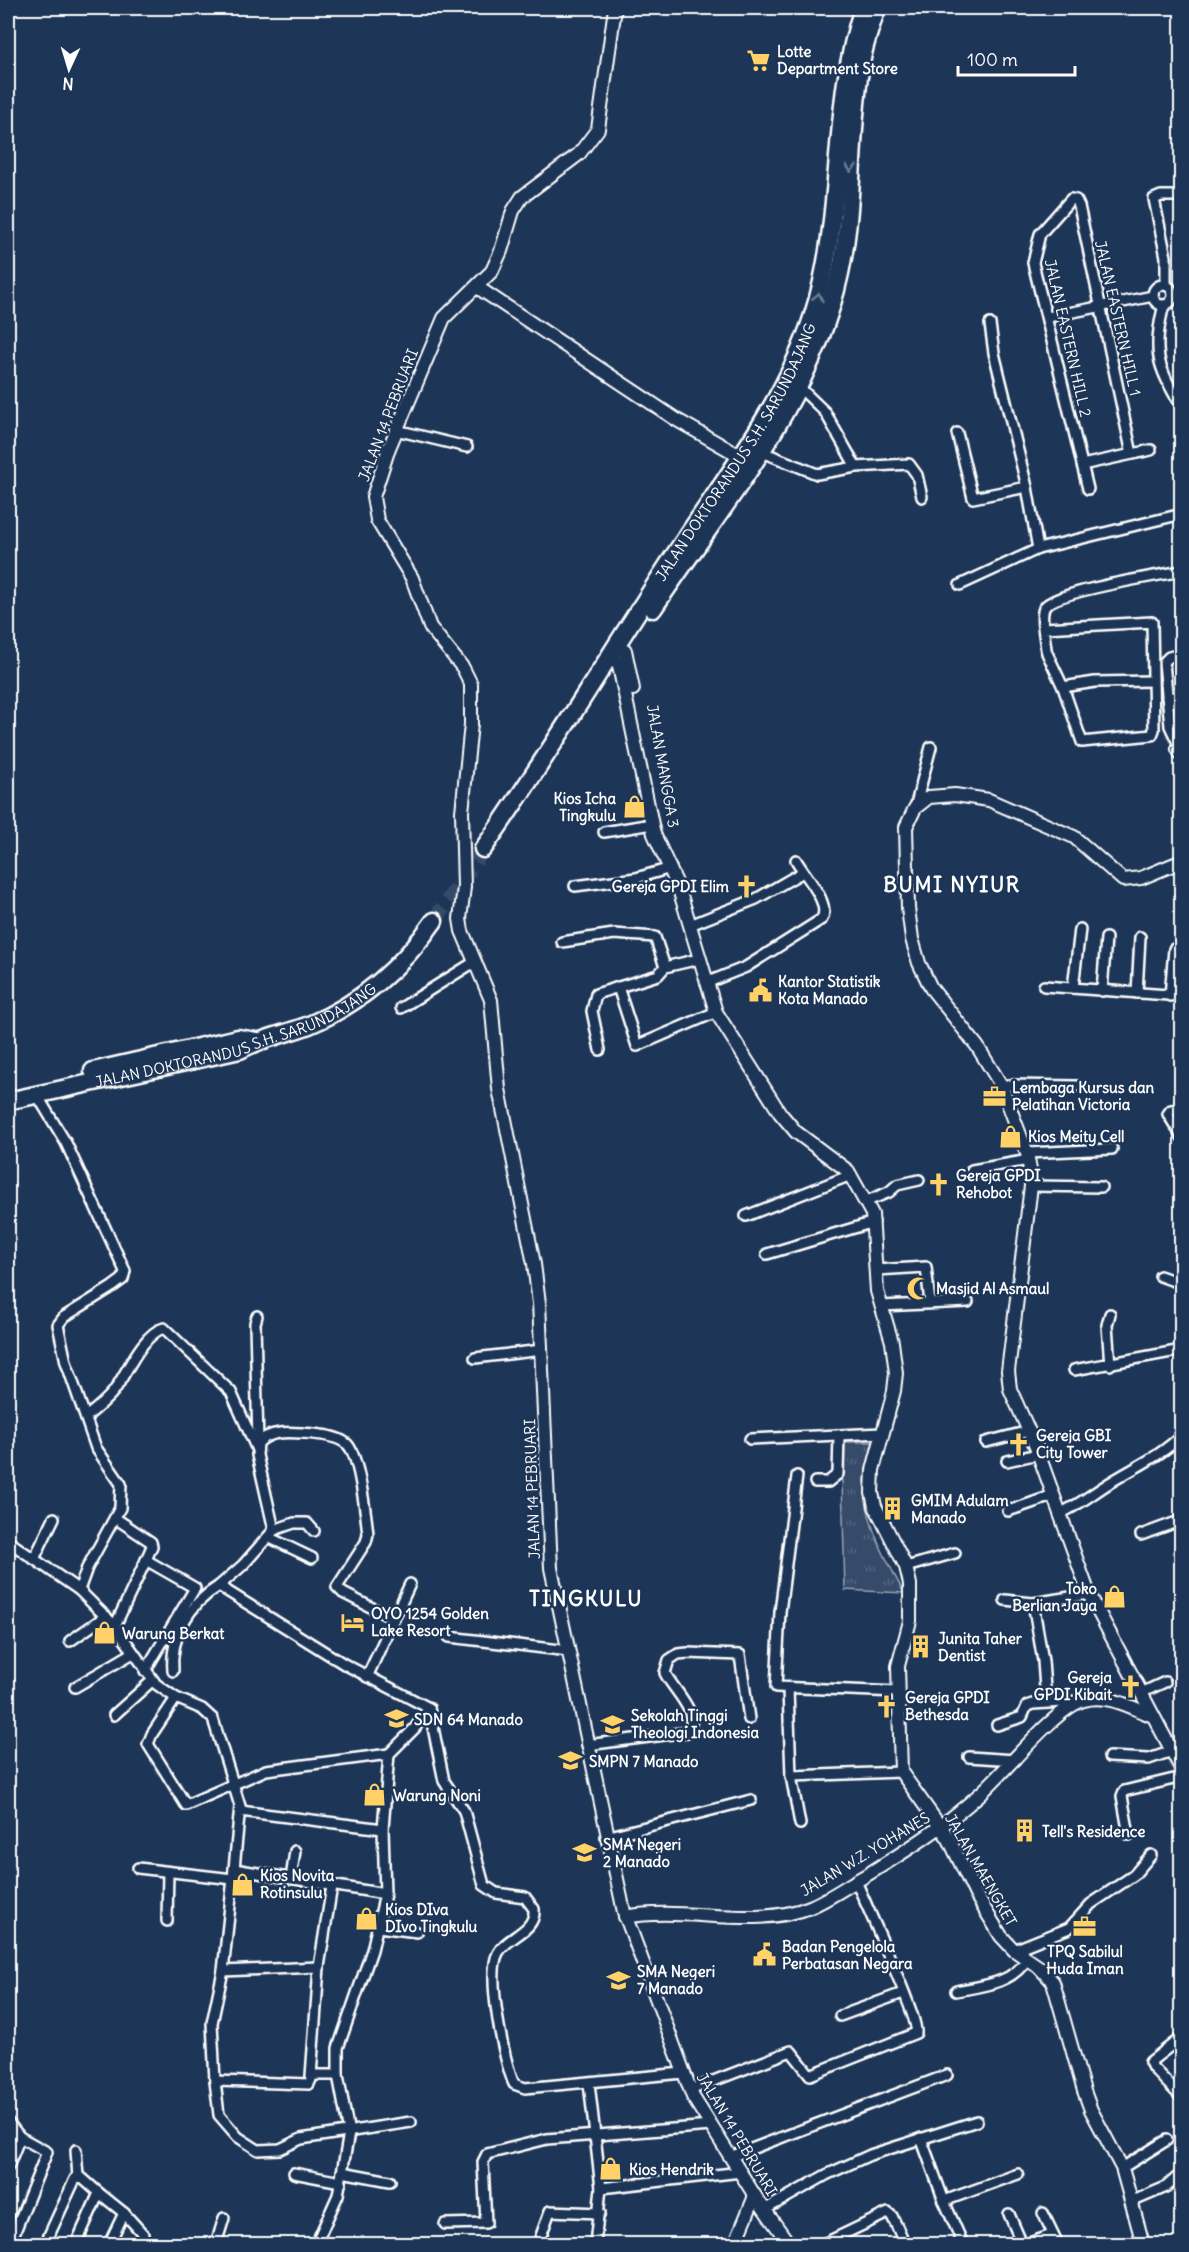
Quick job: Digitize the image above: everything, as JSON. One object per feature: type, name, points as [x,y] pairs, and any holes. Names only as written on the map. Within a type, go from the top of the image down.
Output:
[{"type":"highway","points":[[543,762],[622,656],[649,605],[740,484],[798,386],[832,304],[838,234],[861,63],[877,8]]},
{"type":"highway","name":"JALAN DOKTORANDUS S.H. SARUNDAJANG","points":[[483,849],[649,605],[781,389],[806,336],[838,234],[851,52],[858,10]]},
{"type":"highway","name":"JALAN DOKTORANDUS S.H. SARUNDAJANG","points":[[8,1101],[240,1050],[256,1041],[308,1025],[344,1007],[393,970],[434,921]]},
{"type":"highway","points":[[8,1090],[238,1038],[256,1041]]},
{"type":"street","name":"JALAN 14 PEBRUARI","points":[[615,8],[598,129],[579,154],[522,197],[513,211],[496,263],[477,286],[444,318],[396,430],[375,487],[375,514],[412,578],[430,627],[463,668],[472,690],[469,752],[462,812],[464,870],[461,924],[489,991],[493,1010],[499,1089],[534,1264],[542,1350],[551,1568],[606,1837],[625,1917],[690,2090],[755,2196],[789,2244]]},
{"type":"street","points":[[1182,196],[1156,196],[1155,202],[1173,289],[1172,300],[1164,305],[1156,335],[1157,355],[1165,379],[1182,407]]},
{"type":"street","name":"JALAN EASTERN HILL 1","points":[[1066,201],[1072,198],[1078,203],[1132,454]]},
{"type":"street","name":"JALAN EASTERN HILL 2","points":[[1066,201],[1040,234],[1033,257],[1088,489]]},
{"type":"street","points":[[477,286],[677,420],[740,456]]},
{"type":"street","points":[[1164,305],[1156,303],[1153,296],[1158,286],[1173,289]]},
{"type":"street","points":[[1048,317],[1153,296]]},
{"type":"street","points":[[990,324],[994,353],[1027,487],[1038,549]]},
{"type":"street","points":[[798,386],[825,412],[856,467]]},
{"type":"street","points":[[396,430],[467,447]]},
{"type":"street","points":[[957,433],[974,498],[1027,487]]},
{"type":"street","points":[[1082,465],[1151,450]]},
{"type":"street","points":[[760,451],[817,474],[856,467],[909,464],[917,476],[922,497]]},
{"type":"street","points":[[960,585],[1038,549],[1182,514]]},
{"type":"street","points":[[1044,628],[1152,622],[1154,730],[1152,735],[1082,742],[1063,687],[1047,653],[1044,628],[1045,606],[1064,597],[1182,571]]},
{"type":"street","points":[[1181,748],[1170,726],[1164,660],[1182,654]]},
{"type":"street","name":"JALAN MANGGA 3","points":[[622,656],[652,824],[660,844]]},
{"type":"street","name":"JALAN MANGGA 3","points":[[622,656],[654,787],[661,832],[660,844]]},
{"type":"street","points":[[1063,687],[1095,682],[1152,681]]},
{"type":"street","points":[[1167,698],[1182,696]]},
{"type":"street","points":[[932,747],[915,808],[906,827],[908,908],[915,951],[931,988],[977,1046],[1001,1085],[1028,1157],[1031,1186],[1008,1371],[1010,1389],[1038,1454],[1089,1594],[1178,1761]]},
{"type":"street","points":[[915,808],[929,797],[946,795],[970,796],[1005,805],[1074,837],[1123,880],[1141,878],[1182,861]]},
{"type":"street","points":[[604,832],[652,824]]},
{"type":"street","points":[[660,844],[671,868],[716,1012],[754,1075],[790,1126],[851,1175],[867,1201],[874,1222],[876,1270],[881,1306],[892,1342],[896,1373],[873,1470],[873,1500],[906,1567],[910,1584],[910,1612],[899,1658],[901,1772],[791,1776]]},
{"type":"street","points":[[706,983],[746,967],[822,920],[824,913],[822,902],[796,860]]},
{"type":"street","points":[[575,886],[632,879],[671,868]]},
{"type":"street","points":[[690,925],[756,899],[803,872]]},
{"type":"street","points":[[1073,988],[1080,929]]},
{"type":"street","points":[[562,942],[614,934],[653,936],[657,938],[664,967]]},
{"type":"street","points":[[1137,993],[1140,937]]},
{"type":"street","points":[[1102,991],[1106,938]]},
{"type":"street","points":[[1170,996],[1174,949],[1182,946]]},
{"type":"street","points":[[600,1050],[593,1018],[593,999],[598,993],[658,975],[664,967],[699,959]]},
{"type":"street","points":[[401,1008],[476,961]]},
{"type":"street","points":[[1044,986],[1182,996]]},
{"type":"street","points":[[618,987],[637,1046],[716,1012]]},
{"type":"street","points":[[1001,1085],[1077,1086]]},
{"type":"street","points":[[37,1095],[66,1143],[124,1268],[124,1276],[120,1282],[58,1323],[61,1347],[98,1451],[121,1481],[121,1505],[87,1568],[79,1590]]},
{"type":"street","points":[[1182,1109],[1170,1110],[1168,1114],[1182,1137]]},
{"type":"street","points":[[972,1170],[1028,1157],[1112,1149]]},
{"type":"street","points":[[746,1216],[851,1175]]},
{"type":"street","points":[[867,1201],[889,1192],[897,1185],[919,1180]]},
{"type":"street","points":[[1031,1186],[1101,1188]]},
{"type":"street","points":[[767,1254],[874,1222]]},
{"type":"street","points":[[876,1270],[927,1267],[930,1303]]},
{"type":"street","points":[[1160,1276],[1182,1284]]},
{"type":"street","points":[[881,1306],[968,1302]]},
{"type":"street","points":[[1110,1314],[1107,1325],[1110,1365]]},
{"type":"street","points":[[257,1316],[255,1323],[257,1447],[271,1534]]},
{"type":"street","points":[[86,1417],[111,1393],[144,1344],[157,1330],[164,1328],[231,1392],[257,1447]]},
{"type":"street","points":[[475,1358],[542,1350]]},
{"type":"street","points":[[1074,1370],[1182,1350]]},
{"type":"street","points":[[986,1442],[1029,1431]]},
{"type":"street","points":[[257,1447],[278,1433],[302,1433],[338,1439],[352,1449],[367,1538],[337,1587],[343,1593],[394,1619]]},
{"type":"street","points":[[750,1439],[883,1433]]},
{"type":"street","points":[[815,1482],[828,1482],[838,1474],[839,1435]]},
{"type":"street","points":[[1059,1514],[1080,1504],[1111,1482],[1154,1458],[1182,1435]]},
{"type":"street","points":[[1007,1461],[1038,1454]]},
{"type":"street","points":[[797,1476],[779,1622],[776,1685],[788,1689],[898,1692]]},
{"type":"street","points":[[1008,1511],[1052,1496]]},
{"type":"street","points":[[34,1559],[54,1518]]},
{"type":"street","points":[[115,1518],[150,1542],[152,1546],[115,1626]]},
{"type":"street","points":[[1141,1535],[1182,1520]]},
{"type":"street","points":[[173,1671],[171,1652],[184,1620],[202,1598],[219,1586],[271,1534],[301,1522],[307,1523],[314,1531]]},
{"type":"street","points":[[271,1534],[312,1558]]},
{"type":"street","points":[[8,1541],[79,1590],[115,1626],[153,1680],[176,1698],[210,1715],[234,1782],[240,1811],[223,1971],[212,2023],[217,2109],[226,2125],[258,2150],[284,2148],[301,2139],[411,2122]]},
{"type":"street","points":[[906,1567],[955,1553]]},
{"type":"street","points":[[145,1671],[195,1589],[146,1560]]},
{"type":"street","points":[[368,1677],[410,1584]]},
{"type":"street","points":[[219,1586],[368,1677],[429,1708]]},
{"type":"street","points":[[1005,1600],[1033,1603],[1089,1594]]},
{"type":"street","points":[[1033,1603],[1043,1661],[1046,1702]]},
{"type":"street","points":[[70,1641],[106,1616]]},
{"type":"street","points":[[449,1636],[569,1651]]},
{"type":"street","points":[[75,1687],[133,1653]]},
{"type":"street","points":[[587,1745],[688,1732],[692,1725],[691,1716],[668,1679],[665,1668],[669,1660],[682,1653],[741,1655],[749,1719]]},
{"type":"street","points":[[114,1715],[153,1680]]},
{"type":"street","points":[[1141,1693],[1165,1682]]},
{"type":"street","points":[[788,1689],[791,1776],[800,1824]]},
{"type":"street","points":[[176,1698],[148,1744],[184,1804],[189,1804],[258,1772],[388,1754],[415,1728],[429,1708]]},
{"type":"street","points":[[998,1725],[1023,1717],[1030,1705],[1104,1698],[1153,1716]]},
{"type":"street","name":"JALAN W.Z. YOHANES","points":[[625,1917],[665,1913],[788,1914],[812,1906],[856,1881],[941,1826],[982,1793],[1056,1718],[1079,1701]]},
{"type":"street","points":[[429,1708],[444,1781],[464,1811],[484,1885],[496,1893],[525,1897],[534,1909],[531,1923],[498,1953],[493,1972],[496,2008],[513,2083],[521,2088],[683,2073]]},
{"type":"street","points":[[316,2244],[331,2213],[342,2177],[349,2133],[338,2075],[337,2054],[378,1927],[385,1894],[383,1829],[388,1754]]},
{"type":"street","points":[[969,1757],[1015,1760]]},
{"type":"street","points":[[1109,1757],[1178,1761]]},
{"type":"street","name":"JALAN MAENGKET","points":[[901,1772],[941,1826],[987,1914],[1014,1950],[1048,1975],[1057,1991],[1091,2110],[1122,2168],[1143,2244]]},
{"type":"street","points":[[1129,1835],[1122,1796],[1124,1791],[1182,1777]]},
{"type":"street","points":[[606,1837],[751,1800]]},
{"type":"street","points":[[240,1811],[289,1815],[383,1829]]},
{"type":"street","points":[[286,1878],[296,1851]]},
{"type":"street","points":[[1014,1950],[1069,1928],[1091,1904],[1134,1875],[1151,1856]]},
{"type":"street","points":[[138,1868],[168,1872],[286,1878],[385,1894]]},
{"type":"street","points":[[167,1921],[168,1872]]},
{"type":"street","points":[[690,2090],[791,2050],[810,2075],[909,2038],[916,2033],[918,2029],[856,1881]]},
{"type":"street","points":[[214,2081],[309,2084],[319,1967],[332,1887]]},
{"type":"street","points":[[378,1927],[417,1932]]},
{"type":"street","points":[[956,1991],[1007,1979],[1017,1973],[1027,1959]]},
{"type":"street","points":[[223,1971],[319,1967]]},
{"type":"street","points":[[840,2016],[903,1993]]},
{"type":"street","points":[[1182,2037],[1150,2062],[1182,2098]]},
{"type":"street","points":[[311,2076],[338,2075]]},
{"type":"street","points":[[730,2157],[947,2075]]},
{"type":"street","points":[[589,2083],[601,2188],[597,2243]]},
{"type":"street","points":[[745,2220],[767,2212],[826,2175],[870,2155],[977,2121]]},
{"type":"street","points":[[8,2122],[20,2137],[44,2150],[47,2156],[10,2244]]},
{"type":"street","points":[[445,2224],[486,2223],[485,2155],[523,2143],[596,2134],[711,2126]]},
{"type":"street","points":[[8,2166],[20,2137]]},
{"type":"street","points":[[921,2138],[963,2244]]},
{"type":"street","points":[[1122,2168],[1167,2140]]},
{"type":"street","points":[[76,2151],[78,2177],[124,2213],[141,2231],[143,2237],[140,2244]]},
{"type":"street","points":[[601,2188],[741,2172]]},
{"type":"street","points":[[294,2173],[390,2181]]},
{"type":"street","points":[[1131,2202],[1166,2187],[1182,2173]]},
{"type":"street","points":[[944,2200],[1018,2174]]},
{"type":"street","points":[[45,2244],[73,2181],[78,2177]]},
{"type":"street","points":[[76,2244],[99,2193]]},
{"type":"street","points":[[735,2244],[755,2196]]},
{"type":"street","points":[[538,2244],[550,2211],[600,2213]]},
{"type":"street","points":[[109,2244],[124,2213]]},
{"type":"street","points":[[823,2244],[888,2213],[892,2216],[905,2244]]},
{"type":"street","points":[[1043,2213],[1058,2244]]},
{"type":"street","points":[[1009,2214],[1024,2244],[1049,2236]]},
{"type":"street","points":[[216,2244],[224,2218]]},
{"type":"green space","points":[[841,1442],[873,1442],[865,1479],[866,1499],[878,1541],[904,1593],[845,1590]]},
{"type":"tunnel","points":[[434,921],[483,849]]},
{"type":"place","name":"Lotte Department Store","points":[[759,60]]},
{"type":"place","name":"Kios Icha Tingkulu","points":[[634,807]]},
{"type":"place","name":"Gereja GPDI Elim","points":[[747,886]]},
{"type":"place","name":"Kantor Statistik Kota Manado","points":[[760,990]]},
{"type":"place","name":"Lembaga Kursus dan Pelatihan Victoria","points":[[994,1096]]},
{"type":"place","name":"Kios Meity Cell","points":[[1010,1136]]},
{"type":"place","name":"Gereja GPDI Rehobot","points":[[938,1184]]},
{"type":"place","name":"Masjid Al Asmaul","points":[[918,1288]]},
{"type":"place","name":"Gereja GBI City Tower","points":[[1018,1444]]},
{"type":"place","name":"GMIM Adulam Manado","points":[[893,1509]]},
{"type":"place","name":"Toko Berlian Jaya","points":[[1115,1597]]},
{"type":"place","name":"OYO 1254 Golden Lake Resort","points":[[353,1622]]},
{"type":"place","name":"Warung Berkat","points":[[104,1633]]},
{"type":"place","name":"Junita Taher Dentist","points":[[920,1647]]},
{"type":"place","name":"Gereja GPDI Kibait","points":[[1130,1686]]},
{"type":"place","name":"Gereja GPDI Bethesda","points":[[887,1706]]},
{"type":"place","name":"SDN 64 Manado","points":[[396,1719]]},
{"type":"place","name":"Sekolah Tinggi Theologi Indonesia","points":[[613,1724]]},
{"type":"place","name":"SMPN 7 Manado","points":[[571,1761]]},
{"type":"place","name":"Warung Noni","points":[[375,1795]]},
{"type":"place","name":"Tell's Residence","points":[[1024,1831]]},
{"type":"place","name":"SMA Negeri 2 Manado","points":[[585,1853]]},
{"type":"place","name":"Kios Novita Rotinsulu","points":[[242,1884]]},
{"type":"place","name":"Kios DIva DIvo Tingkulu","points":[[367,1918]]},
{"type":"place","name":"TPQ Sabilul Huda Iman","points":[[1085,1927]]},
{"type":"place","name":"Badan Pengelola Perbatasan Negara","points":[[764,1955]]},
{"type":"place","name":"SMA Negeri 7 Manado","points":[[619,1980]]},
{"type":"place","name":"Kios Hendrik","points":[[611,2169]]},
{"type":"district","name":"BUMI NYIUR","points":[[952,884]]},
{"type":"district","name":"TINGKULU","points":[[586,1598]]}]
